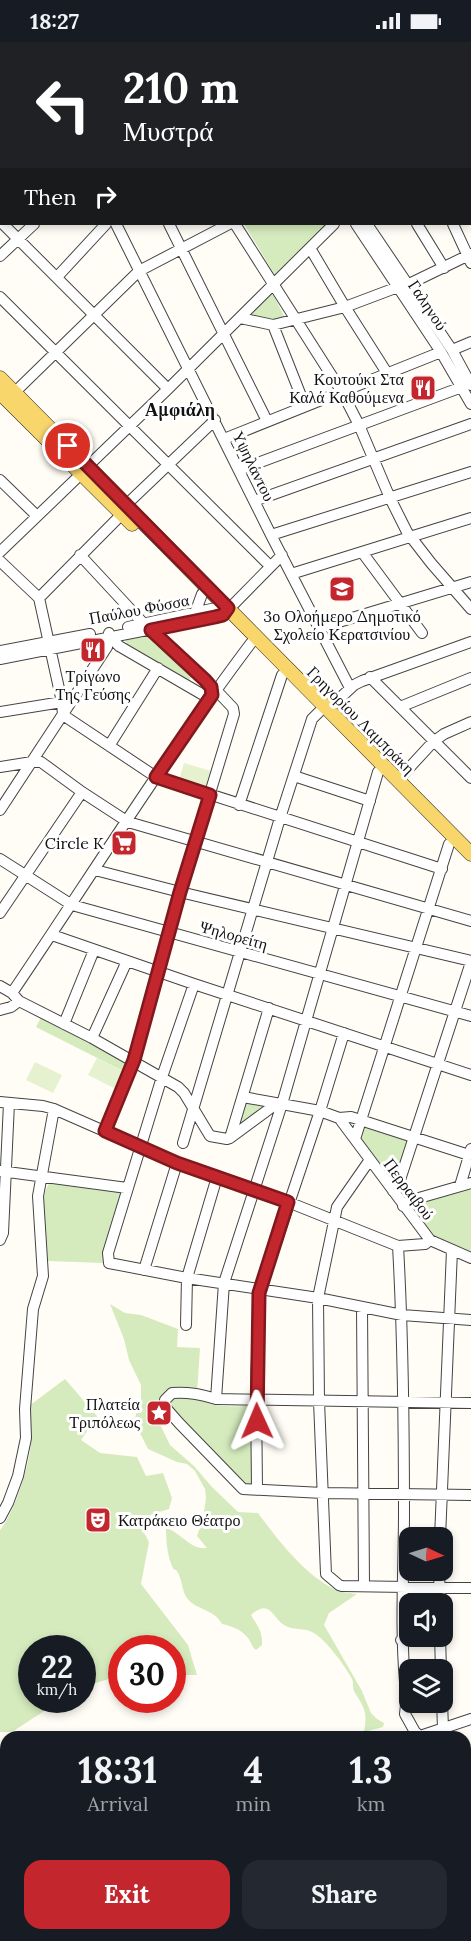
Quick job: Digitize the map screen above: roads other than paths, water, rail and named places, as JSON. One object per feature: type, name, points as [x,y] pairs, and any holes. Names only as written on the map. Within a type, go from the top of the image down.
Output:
[{"type":"main road","name":"Γρηγορίου Λαμπράκη","points":[[0,378],[6,399],[124,510],[323,711],[378,772],[471,866]]},
{"type":"main road","name":"Γρηγορίου Λαμπράκη","points":[[124,510],[282,675],[398,780],[471,854]]},
{"type":"street","points":[[5,225],[168,389]]},
{"type":"street","points":[[0,256],[33,225]]},
{"type":"street","points":[[57,277],[105,225]]},
{"type":"street","name":"Υψηλάντου","points":[[116,225],[350,688]]},
{"type":"street","points":[[170,225],[267,421]]},
{"type":"street","points":[[6,399],[139,271],[227,225]]},
{"type":"street","points":[[236,225],[342,392],[359,425],[390,498],[411,538],[471,609]]},
{"type":"street","points":[[0,552],[189,369],[333,225]]},
{"type":"street","name":"Γαληνού","points":[[357,225],[403,286]]},
{"type":"street","name":"Γαληνού","points":[[368,225],[403,286],[467,386],[471,404]]},
{"type":"street","points":[[418,225],[444,268]]},
{"type":"street","points":[[240,318],[273,325],[345,308],[470,257],[454,225]]},
{"type":"street","points":[[310,248],[387,374]]},
{"type":"street","points":[[0,297],[270,566]]},
{"type":"street","points":[[273,325],[304,406]]},
{"type":"street","points":[[224,439],[471,342]]},
{"type":"street","points":[[239,470],[467,386]]},
{"type":"street","points":[[39,598],[215,420]]},
{"type":"street","points":[[254,501],[471,424]]},
{"type":"street","points":[[271,535],[471,472]]},
{"type":"street","points":[[0,480],[37,516]]},
{"type":"street","points":[[291,574],[471,518]]},
{"type":"street","points":[[362,552],[422,633]]},
{"type":"street","points":[[80,555],[144,629],[205,680],[214,692],[235,711],[195,840],[134,1060],[105,1131]]},
{"type":"street","points":[[222,610],[282,555]]},
{"type":"street","points":[[0,561],[39,598],[66,703]]},
{"type":"street","points":[[319,628],[471,582]]},
{"type":"street","points":[[195,613],[202,594]]},
{"type":"street","name":"Παύλου Φύσσα","points":[[144,629],[195,613],[222,610]]},
{"type":"street","name":"Παύλου Φύσσα","points":[[0,651],[144,629],[222,610]]},
{"type":"street","points":[[109,634],[119,646],[205,696],[214,692]]},
{"type":"street","points":[[0,810],[63,716],[66,703],[107,647],[109,634]]},
{"type":"street","points":[[183,1143],[312,719],[350,688],[370,677],[471,642]]},
{"type":"street","points":[[11,1003],[52,935],[156,777],[214,692],[251,643]]},
{"type":"street","name":"Παύλου Φύσσα","points":[[0,659],[50,645]]},
{"type":"street","points":[[109,746],[158,669]]},
{"type":"street","points":[[239,805],[282,675]]},
{"type":"street","points":[[370,677],[469,775]]},
{"type":"street","points":[[400,707],[471,678]]},
{"type":"street","points":[[0,712],[66,703]]},
{"type":"street","points":[[63,716],[156,777],[442,869]]},
{"type":"street","points":[[398,780],[444,734],[471,722]]},
{"type":"street","points":[[0,767],[41,762],[128,822],[471,921]]},
{"type":"street","points":[[216,1399],[224,1283],[282,1104],[378,772]]},
{"type":"street","points":[[294,776],[369,801]]},
{"type":"street","points":[[0,913],[82,792]]},
{"type":"street","points":[[355,1139],[449,844]]},
{"type":"street","name":"Ψηλορείτη","points":[[0,859],[72,905],[471,1016]]},
{"type":"street","points":[[95,870],[471,961],[399,1183],[393,1191]]},
{"type":"street","points":[[52,935],[471,1075]]},
{"type":"street","points":[[64,1024],[93,950]]},
{"type":"street","points":[[92,1038],[127,961]]},
{"type":"street","points":[[194,984],[127,1188],[108,1253],[111,1264],[318,1298],[402,1315],[471,1320]]},
{"type":"street","points":[[0,986],[11,1003],[64,1024],[162,1077],[184,1093],[210,1136],[230,1138],[272,1107],[282,1104]]},
{"type":"street","points":[[230,1138],[269,1008]]},
{"type":"street","points":[[257,1490],[260,1288],[344,1033]]},
{"type":"street","points":[[243,1097],[320,1111],[339,1118],[351,1117],[470,1151],[466,1185],[412,1200],[403,1206]]},
{"type":"street","points":[[0,1240],[3,1233],[5,1102],[54,1109],[177,1163],[288,1202],[398,1246],[425,1244],[430,1240]]},
{"type":"street","points":[[0,1518],[18,1476],[26,1438],[25,1409],[33,1309],[43,1276],[38,1196],[54,1109]]},
{"type":"street","name":"Περραιβού","points":[[339,1118],[430,1240],[471,1258]]},
{"type":"street","points":[[369,1161],[337,1207],[318,1298],[319,1401],[326,1574],[339,1585],[471,1588]]},
{"type":"street","points":[[144,1270],[177,1163]]},
{"type":"street","points":[[3,1171],[127,1188]]},
{"type":"street","points":[[186,1325],[188,1278],[217,1177]]},
{"type":"street","points":[[398,1246],[404,1402],[404,1593]]},
{"type":"street","points":[[440,1527],[452,1250]]},
{"type":"street","points":[[362,1307],[364,1585]]},
{"type":"street","points":[[471,1402],[216,1399],[197,1393],[172,1393],[165,1400],[165,1407],[179,1423],[240,1487],[248,1490],[471,1495]]},
{"type":"street","points":[[439,1581],[439,1593]]},
{"type":"street","points":[[402,1647],[405,1682],[408,1687],[405,1714],[416,1731]]},
{"type":"street","points":[[442,1713],[443,1728]]},
{"type":"street","points":[[434,1731],[471,1719]]},
{"type":"place","name":"Κουτούκι Στα Καλά Καθούμενα","points":[[423,388]]},
{"type":"place","name":"3ο Ολοήμερο Δημοτικό Σχολείο Κερατσινίου","points":[[342,589]]},
{"type":"place","name":"Τρίγωνο Της Γεύσης","points":[[93,650]]},
{"type":"place","name":"Circle K","points":[[124,843]]},
{"type":"place","name":"Πλατεία Τριπόλεως","points":[[159,1413]]},
{"type":"place","name":"Κατράκειο Θέατρο","points":[[98,1520]]},
{"type":"district","name":"Αμφιάλη","points":[[180,409]]}]
